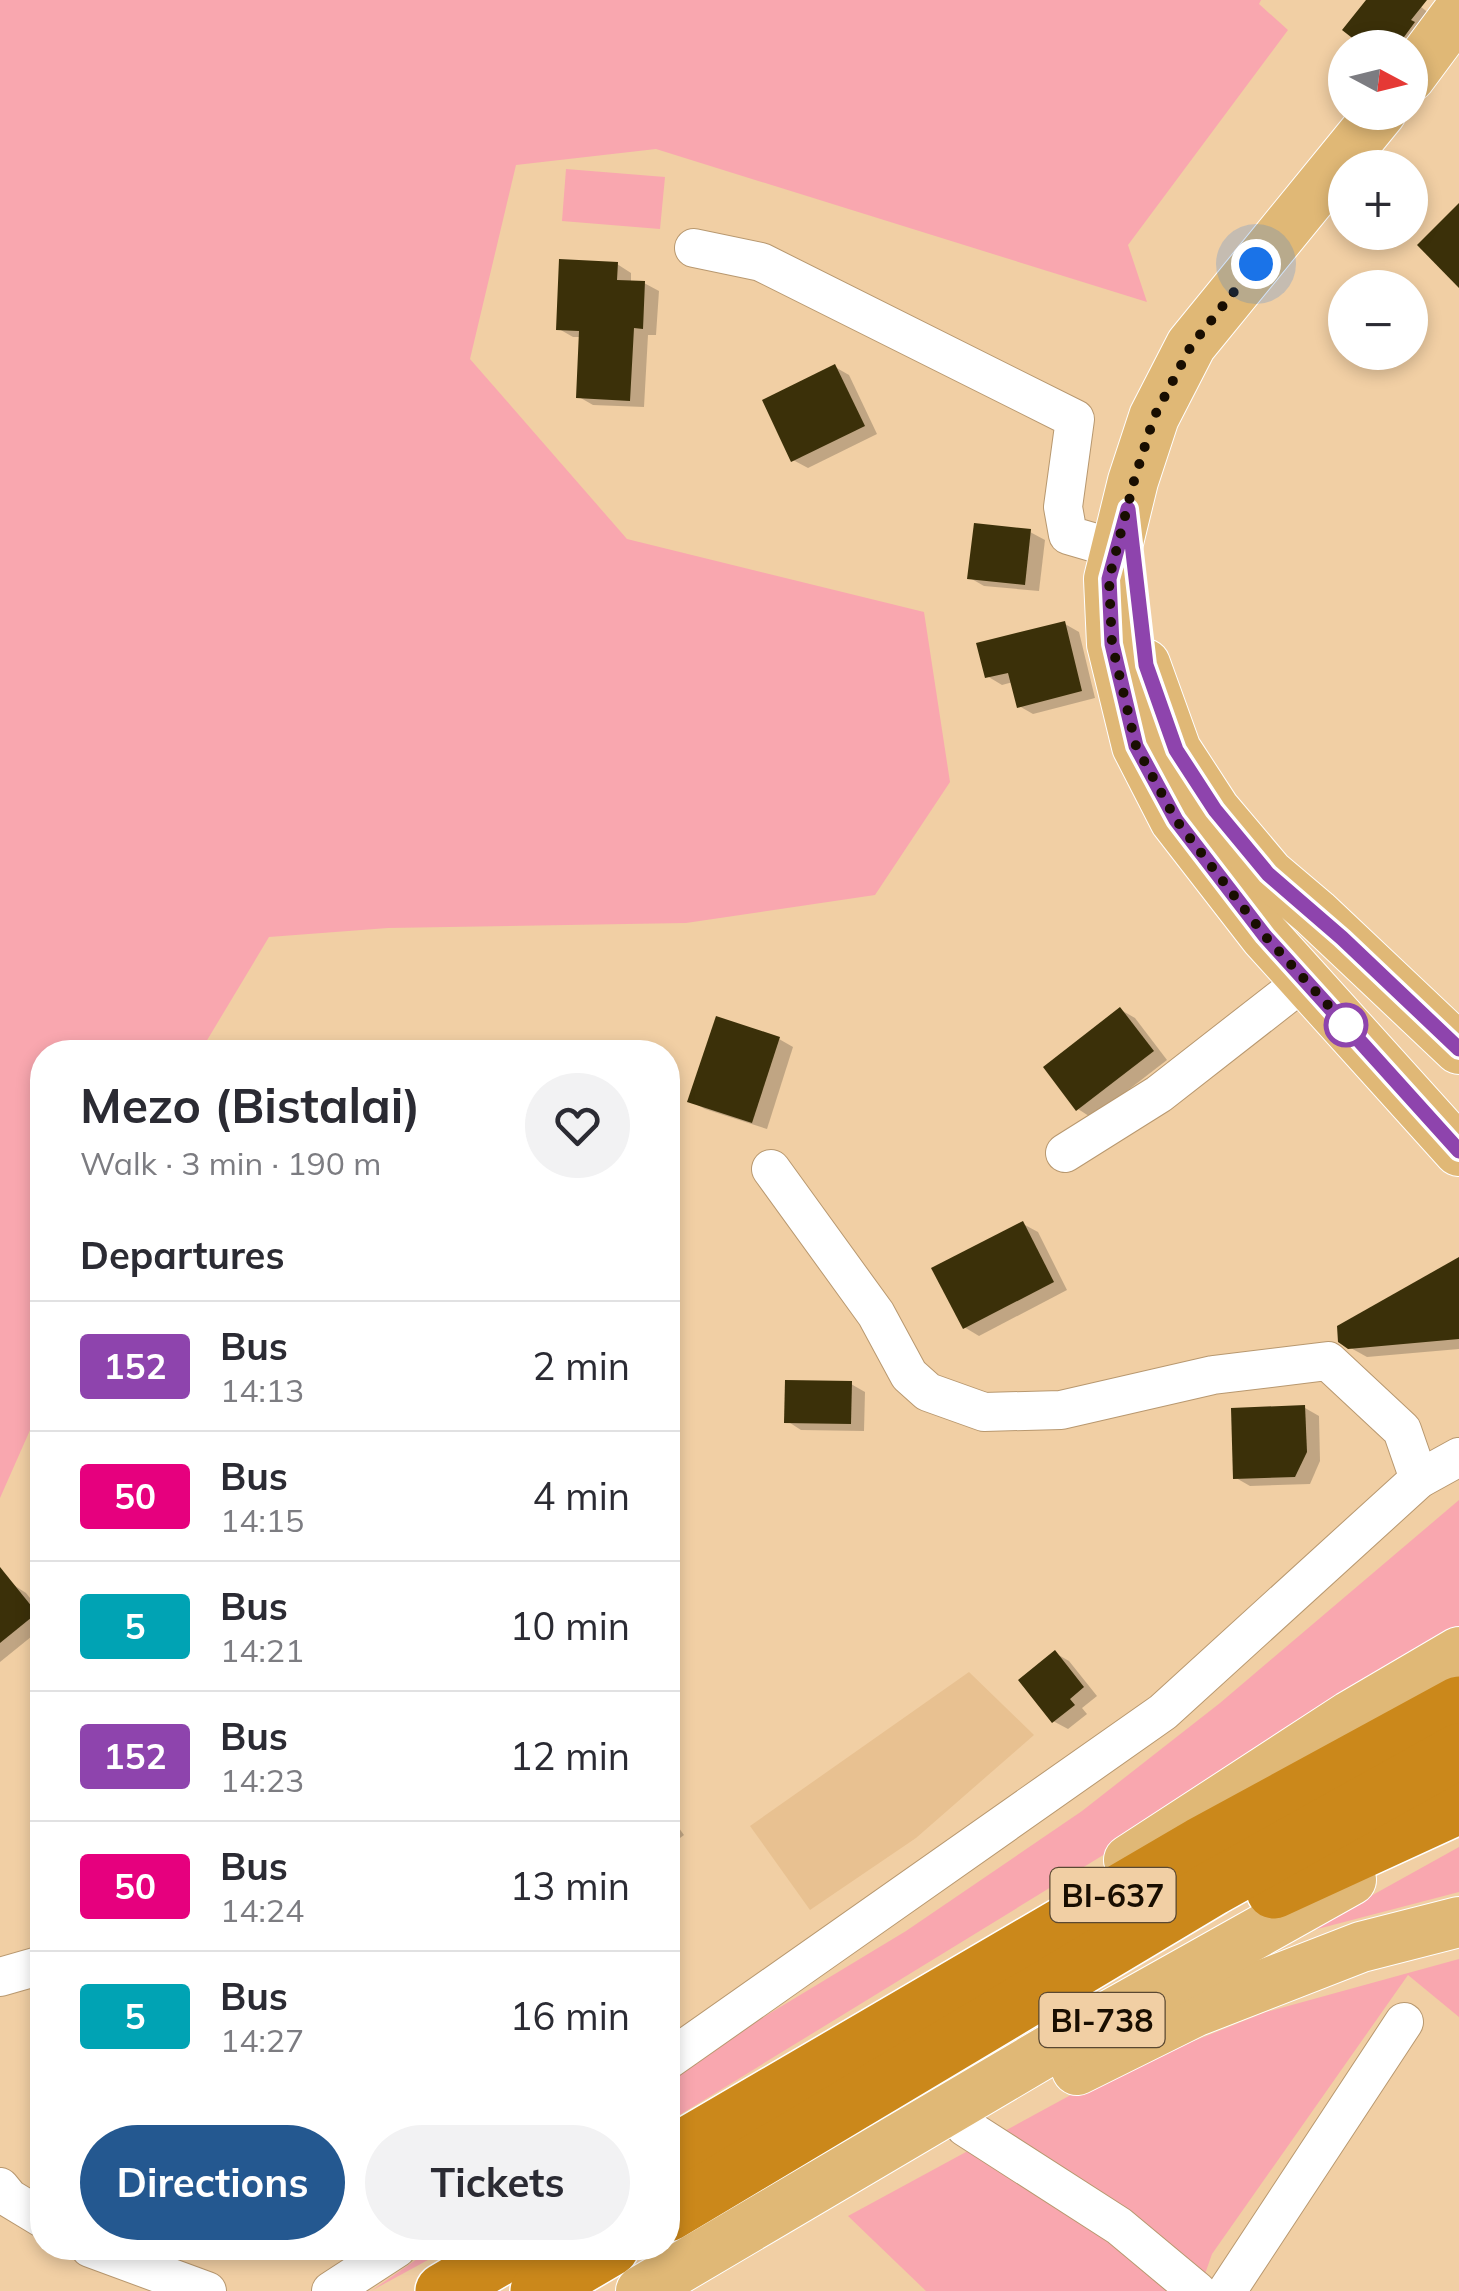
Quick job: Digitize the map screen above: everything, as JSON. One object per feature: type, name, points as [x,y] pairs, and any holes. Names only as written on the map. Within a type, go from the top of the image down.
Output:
[{"type":"highway","name":"BI-637","points":[[680,2149],[1200,1844],[1459,1704]]},
{"type":"highway","name":"BI-637","points":[[680,2207],[1213,1888],[1459,1751]]},
{"type":"highway","points":[[989,2022],[1459,1806]]},
{"type":"highway","points":[[443,2291],[496,2260]]},
{"type":"highway","points":[[538,2291],[591,2260]]},
{"type":"main road","points":[[1428,53],[1459,12]]},
{"type":"main road","points":[[1366,130],[1191,346],[1154,417],[1109,579],[1112,644],[1136,746],[1176,820],[1265,936],[1459,1151]]},
{"type":"main road","points":[[1122,529],[1146,665],[1176,750],[1215,810],[1268,874],[1459,1049]]},
{"type":"main road","points":[[772,2094],[1194,1816],[1459,1652]]},
{"type":"main road","name":"BI-738","points":[[642,2291],[1073,2036],[1459,1819]]},
{"type":"main road","points":[[748,2226],[874,2178],[965,2127],[1194,2012],[1361,1947],[1459,1922]]},
{"type":"street","points":[[694,248],[761,262],[1075,419],[1063,507],[1068,535],[1122,529]]},
{"type":"street","points":[[1065,1153],[1159,1094],[1305,980]]},
{"type":"street","points":[[771,1169],[876,1314],[909,1376],[928,1392],[984,1412],[1061,1410],[1213,1375],[1328,1361],[1402,1430],[1419,1479]]},
{"type":"street","points":[[1419,1479],[1438,1448],[1459,1425]]},
{"type":"street","points":[[680,2052],[1163,1712],[1419,1479],[1459,1457]]},
{"type":"street","points":[[0,1977],[30,1968]]},
{"type":"street","points":[[1227,2291],[1404,2022]]},
{"type":"street","points":[[965,2127],[1119,2226],[1198,2291]]},
{"type":"street","points":[[0,2187],[30,2210]]},
{"type":"street","points":[[123,2260],[207,2291]]},
{"type":"street","points":[[331,2291],[379,2260]]},
{"type":"shaded area","points":[[0,0],[1261,0],[1259,4],[1288,30],[1128,245],[1147,302],[656,149],[516,165],[470,359],[627,539],[924,612],[950,782],[875,895],[686,923],[388,928],[269,937],[207,1040],[30,1040],[30,1430],[0,1498]]},
{"type":"shaded area","points":[[566,169],[665,177],[660,229],[562,221]]},
{"type":"shaded area","points":[[1459,1500],[1459,1637],[680,2115],[680,2073],[724,2041],[906,1931],[1082,1811],[1220,1703]]},
{"type":"shaded area","points":[[969,1672],[1034,1735],[916,1838],[810,1910],[750,1826]]},
{"type":"shaded area","points":[[1459,1847],[1459,1892],[1306,1932]]},
{"type":"shaded area","points":[[1459,1959],[1459,2017],[1408,1975],[1212,2254],[1199,2291],[926,2291],[848,2216],[1102,2078],[1266,2012]]},
{"type":"shaded area","points":[[416,2260],[428,2260],[371,2291]]},
{"type":"building","points":[[1366,0],[1427,0],[1411,20],[1415,22],[1409,30],[1342,30]]},
{"type":"building","points":[[1459,203],[1459,288],[1422,250],[1428,250],[1428,234]]},
{"type":"building","points":[[559,259],[618,262],[617,280],[645,281],[643,329],[634,328],[630,401],[576,398],[579,331],[556,330]]},
{"type":"building","points":[[835,364],[865,426],[791,462],[762,400]]},
{"type":"building","points":[[974,523],[1031,529],[1025,585],[967,579]]},
{"type":"building","points":[[1065,621],[1082,691],[1017,708],[1008,673],[985,678],[976,643]]},
{"type":"building","points":[[1120,1007],[1154,1051],[1076,1111],[1043,1067]]},
{"type":"building","points":[[716,1016],[780,1037],[752,1123],[687,1102]]},
{"type":"building","points":[[1023,1221],[1054,1282],[963,1329],[931,1268]]},
{"type":"building","points":[[1459,1257],[1459,1339],[1348,1349],[1338,1342],[1337,1326]]},
{"type":"building","points":[[785,1380],[852,1381],[851,1424],[784,1423]]},
{"type":"building","points":[[1305,1405],[1307,1452],[1295,1477],[1233,1479],[1231,1408]]},
{"type":"building","points":[[0,1567],[30,1604],[30,1619],[0,1643]]},
{"type":"building","points":[[1055,1650],[1084,1687],[1070,1699],[1075,1705],[1052,1723],[1018,1680]]},
{"type":"bus line","name":"152","points":[[1459,1049],[1268,874],[1215,810],[1176,750],[1146,665],[1128,509],[1109,579],[1112,644],[1136,746],[1176,820],[1265,936],[1459,1151]]},
{"type":"route","points":[[1256,264],[1191,346],[1154,417],[1109,579],[1112,644],[1136,746],[1176,820],[1265,936],[1346,1025]]}]
